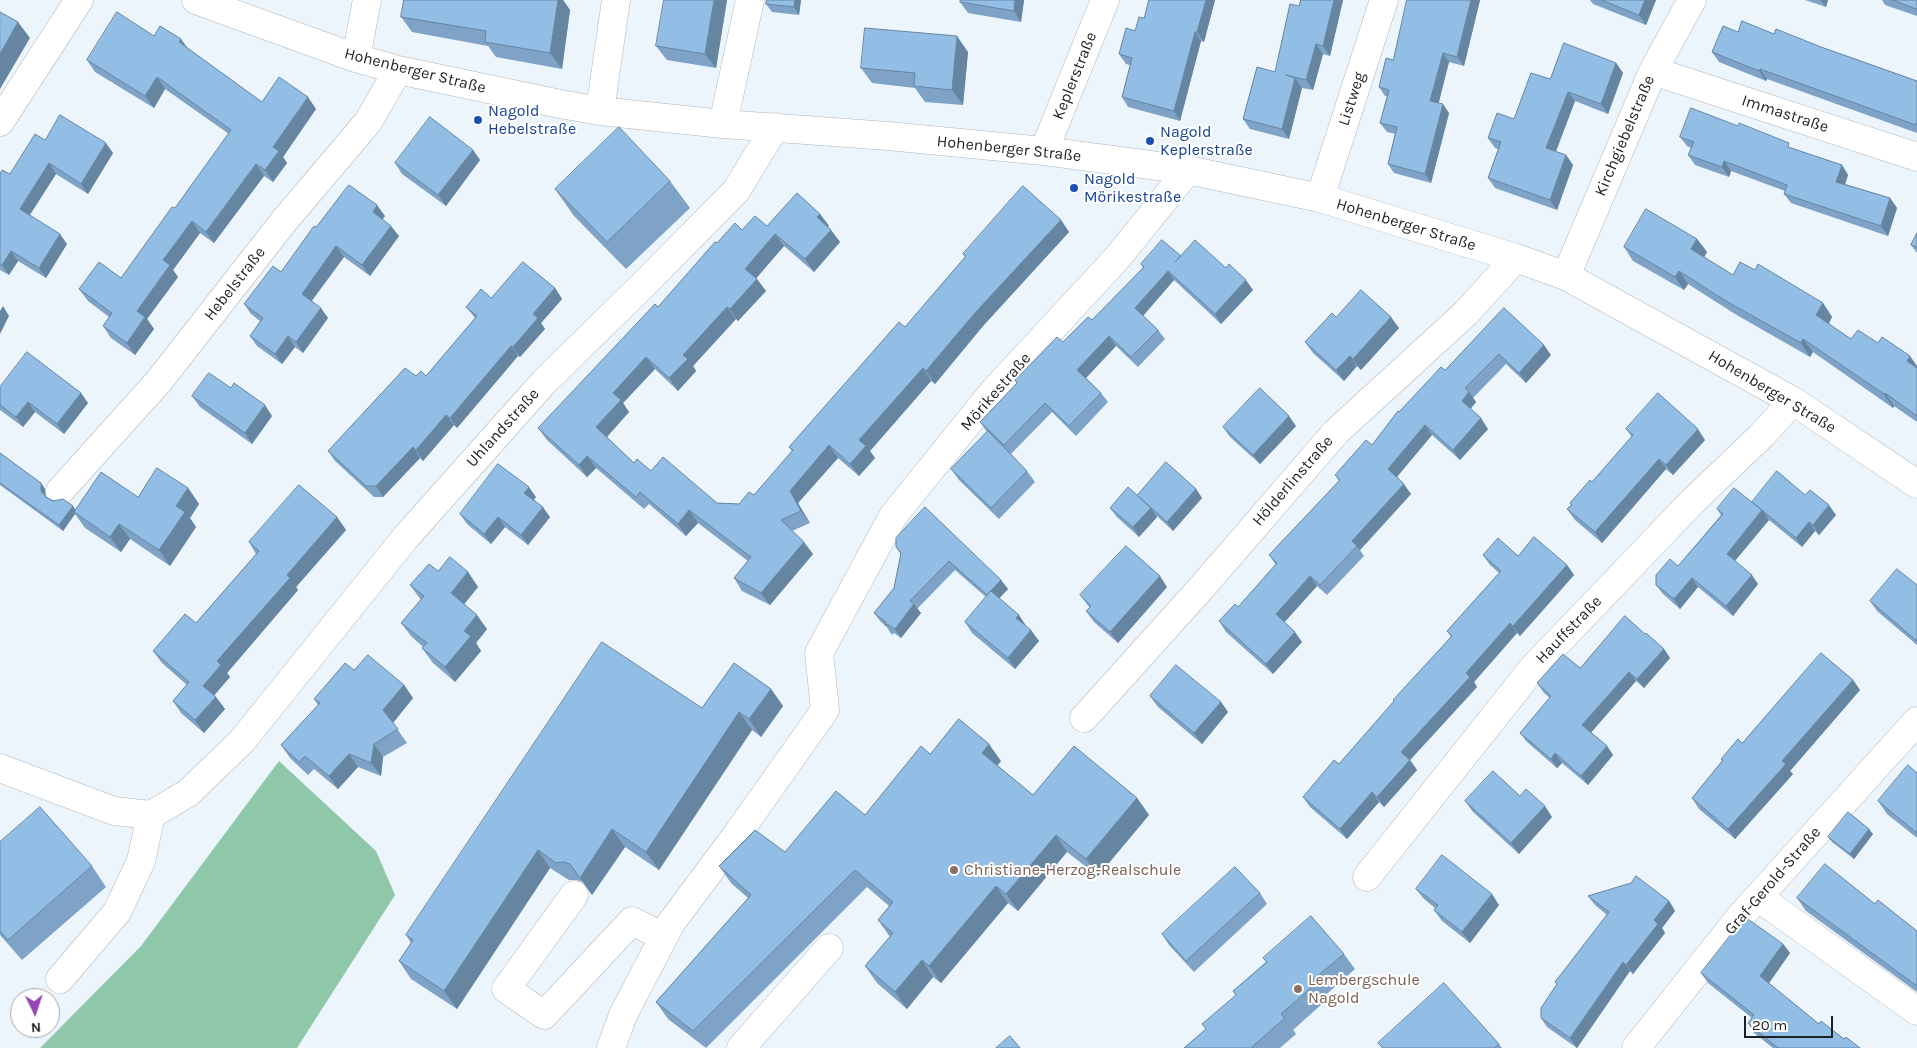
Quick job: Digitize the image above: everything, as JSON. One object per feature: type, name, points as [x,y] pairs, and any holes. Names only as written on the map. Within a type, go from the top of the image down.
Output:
[{"type":"street","points":[[0,122],[79,0]]},
{"type":"street","points":[[356,58],[367,0]]},
{"type":"street","points":[[600,111],[616,0]]},
{"type":"street","points":[[723,124],[750,0]]},
{"type":"street","name":"Keplerstraße","points":[[1044,152],[1105,0]]},
{"type":"street","name":"Listweg","points":[[1320,198],[1384,0]]},
{"type":"street","name":"Kirchgiebelstraße","points":[[1566,276],[1654,70],[1692,0]]},
{"type":"street","name":"Hohenberger Straße","points":[[202,1],[356,58],[398,70],[560,104],[600,111],[723,124],[888,136],[1044,152],[1188,170],[1320,198],[1516,258],[1566,276],[1793,401],[1917,484]]},
{"type":"street","name":"Hebelstraße","points":[[60,490],[159,381],[284,222],[368,122],[398,70]]},
{"type":"street","name":"Immastraße","points":[[1654,70],[1917,157]]},
{"type":"street","name":"Uhlandstraße","points":[[151,815],[188,793],[242,741],[406,536],[544,382],[644,286],[736,191],[775,127]]},
{"type":"street","name":"Mörikestraße","points":[[621,1019],[671,923],[738,833],[825,710],[819,653],[893,516],[993,392],[1118,257],[1188,170]]},
{"type":"street","name":"Hölderlinstraße","points":[[1084,718],[1203,586],[1336,432],[1466,313],[1516,258]]},
{"type":"street","name":"Hauffstraße","points":[[1367,877],[1533,668],[1692,502],[1762,435],[1793,401]]},
{"type":"street","name":"Graf-Gerold-Straße","points":[[1636,1048],[1740,917],[1917,721]]},
{"type":"street","points":[[0,768],[114,811],[151,815],[141,861],[118,912],[60,979]]},
{"type":"street","points":[[574,895],[506,990],[544,1015],[632,921],[664,937]]},
{"type":"street","points":[[1758,897],[1917,1011]]},
{"type":"street","points":[[741,1048],[829,948]]},
{"type":"street","points":[[600,1048],[621,1019]]},
{"type":"street","points":[[612,1048],[621,1019]]},
{"type":"green space","points":[[279,761],[376,851],[395,895],[297,1048],[40,1048],[50,1038],[60,1038],[60,1028],[141,946]]},
{"type":"building","points":[[404,0],[558,0],[550,53],[485,42],[486,31],[401,17]]},
{"type":"building","points":[[664,0],[714,0],[705,54],[656,46]]},
{"type":"building","points":[[767,0],[795,0],[794,7],[766,4]]},
{"type":"building","points":[[961,0],[1015,0],[1014,11],[960,2]]},
{"type":"building","points":[[1149,0],[1206,0],[1197,32],[1195,32],[1174,111],[1122,97],[1132,58],[1119,54],[1126,28],[1135,31],[1139,17],[1144,18]]},
{"type":"building","points":[[1301,0],[1334,0],[1323,46],[1316,44],[1306,80],[1286,75],[1295,78],[1282,129],[1243,119],[1257,67],[1275,72],[1290,4],[1299,6]]},
{"type":"building","points":[[1407,0],[1471,0],[1457,57],[1443,53],[1430,101],[1443,104],[1425,174],[1388,164],[1397,127],[1380,123],[1389,90],[1379,87],[1386,58],[1393,60]]},
{"type":"building","points":[[1602,0],[1645,0],[1639,15]]},
{"type":"building","points":[[1893,0],[1917,0],[1917,9]]},
{"type":"building","points":[[0,12],[18,22],[0,54]]},
{"type":"building","points":[[117,12],[154,36],[160,26],[181,39],[179,42],[262,102],[279,77],[308,97],[273,147],[279,151],[265,170],[256,164],[206,232],[192,221],[163,260],[170,265],[137,311],[145,317],[127,343],[103,326],[112,313],[79,289],[99,262],[121,278],[172,207],[175,208],[231,130],[157,77],[145,96],[87,60]]},
{"type":"building","points":[[1742,21],[1774,34],[1776,29],[1917,81],[1916,125],[1760,69],[1759,71],[1712,52],[1723,26],[1738,32]]},
{"type":"building","points":[[865,28],[957,36],[952,90],[914,86],[915,73],[861,68]]},
{"type":"building","points":[[1564,43],[1616,63],[1601,104],[1568,92],[1546,148],[1566,155],[1550,200],[1488,178],[1501,142],[1488,138],[1497,113],[1514,119],[1531,73],[1550,79]]},
{"type":"building","points":[[1691,108],[1738,126],[1739,123],[1789,143],[1788,147],[1842,165],[1836,182],[1890,198],[1881,226],[1784,194],[1787,185],[1724,161],[1722,167],[1688,155],[1694,142],[1680,137]]},
{"type":"building","points":[[60,115],[106,143],[81,184],[49,163],[20,209],[60,234],[39,268],[11,251],[2,265],[0,264],[0,174],[2,170],[10,174],[35,134],[45,140]]},
{"type":"building","points":[[430,117],[473,150],[438,195],[395,163]]},
{"type":"building","points":[[619,127],[670,181],[607,242],[555,189]]},
{"type":"building","points":[[349,185],[377,205],[373,212],[391,226],[362,265],[336,246],[302,294],[321,308],[296,342],[288,336],[275,354],[250,336],[263,318],[244,304],[273,266],[281,272],[314,226],[316,227]]},
{"type":"building","points":[[1023,186],[1061,220],[974,314],[926,371],[923,368],[859,440],[866,446],[850,464],[829,445],[790,491],[801,511],[781,520],[804,542],[761,593],[734,578],[751,557],[689,510],[678,524],[640,492],[636,497],[587,456],[579,465],[538,428],[655,304],[658,307],[715,242],[717,243],[735,223],[742,230],[755,216],[767,226],[797,193],[820,214],[817,217],[831,230],[805,259],[775,234],[745,269],[757,279],[730,309],[727,307],[683,355],[688,359],[669,378],[646,357],[613,393],[621,400],[596,427],[634,463],[637,459],[651,471],[663,457],[717,503],[739,504],[749,492],[754,495],[793,450],[789,447],[899,322],[905,327],[966,256],[963,254]]},
{"type":"building","points":[[1646,209],[1697,239],[1691,249],[1733,275],[1740,262],[1755,270],[1758,264],[1823,303],[1816,315],[1851,339],[1858,330],[1878,343],[1882,337],[1910,356],[1907,361],[1917,368],[1917,416],[1803,339],[1801,343],[1726,301],[1679,271],[1675,277],[1624,247]]},
{"type":"building","points":[[1917,233],[1917,247],[1911,245]]},
{"type":"building","points":[[1162,240],[1181,256],[1195,240],[1226,268],[1229,264],[1246,280],[1215,314],[1168,271],[1135,308],[1158,330],[1131,357],[1109,336],[1077,370],[1101,393],[1069,426],[1045,403],[1004,445],[980,422],[1017,383],[1015,380],[1057,337],[1063,342],[1088,317],[1092,320],[1144,267],[1141,264]]},
{"type":"building","points":[[523,262],[555,288],[533,314],[538,318],[513,347],[511,346],[450,418],[446,415],[416,450],[413,447],[376,486],[366,486],[328,451],[405,368],[416,376],[421,371],[426,376],[477,316],[466,307],[481,289],[491,298]]},
{"type":"building","points":[[1361,290],[1391,317],[1353,359],[1350,356],[1336,370],[1305,342],[1332,313],[1336,317]]},
{"type":"building","points":[[1504,308],[1544,345],[1519,373],[1499,354],[1465,388],[1469,392],[1462,401],[1481,418],[1453,450],[1425,425],[1388,469],[1404,484],[1352,541],[1357,546],[1320,585],[1310,576],[1276,614],[1295,632],[1266,664],[1219,621],[1235,604],[1238,607],[1277,563],[1269,555],[1340,480],[1335,475],[1366,440],[1372,445],[1398,411],[1441,367],[1445,370]]},
{"type":"building","points":[[27,352],[81,393],[57,424],[28,402],[16,417],[0,405],[0,387]]},
{"type":"building","points":[[209,373],[231,388],[234,383],[265,405],[245,433],[192,396]]},
{"type":"building","points":[[1260,388],[1289,416],[1253,455],[1223,427]]},
{"type":"building","points":[[1658,393],[1698,429],[1666,465],[1659,459],[1595,532],[1567,509],[1590,480],[1592,482],[1633,435],[1626,429]]},
{"type":"building","points":[[988,431],[1027,471],[991,508],[951,469]]},
{"type":"building","points":[[0,453],[41,483],[41,491],[46,497],[53,501],[63,499],[73,506],[59,525],[0,483]]},
{"type":"building","points":[[1166,462],[1196,489],[1167,522],[1138,496],[1151,508],[1133,527],[1110,508],[1128,487],[1137,495]]},
{"type":"building","points":[[498,464],[529,487],[524,493],[543,507],[521,535],[498,517],[484,534],[460,514]]},
{"type":"building","points":[[157,468],[188,488],[176,506],[185,512],[159,550],[119,524],[110,537],[74,512],[101,472],[138,497]]},
{"type":"building","points":[[1777,471],[1805,495],[1810,490],[1829,505],[1813,525],[1809,522],[1796,538],[1752,502]]},
{"type":"building","points":[[299,485],[337,517],[287,575],[290,578],[217,661],[221,665],[203,686],[216,697],[195,720],[173,701],[189,682],[153,651],[185,614],[196,623],[259,551],[249,542]]},
{"type":"building","points":[[1734,488],[1762,510],[1727,554],[1752,575],[1726,606],[1692,578],[1674,599],[1656,585],[1656,575],[1670,559],[1678,566],[1723,514],[1717,509]]},
{"type":"building","points":[[925,507],[1001,580],[987,595],[949,561],[910,601],[914,604],[895,629],[887,624],[885,626],[886,622],[874,613],[894,588],[901,553],[896,547],[896,538]]},
{"type":"building","points":[[1534,537],[1567,565],[1513,626],[1510,623],[1466,673],[1470,677],[1401,752],[1410,760],[1377,797],[1372,792],[1340,829],[1303,797],[1334,760],[1339,764],[1393,700],[1452,636],[1447,631],[1501,571],[1483,555],[1498,538],[1518,556]]},
{"type":"building","points":[[1126,546],[1160,576],[1110,632],[1086,611],[1091,606],[1080,595]]},
{"type":"building","points":[[450,557],[468,572],[451,593],[477,615],[464,631],[471,636],[445,667],[422,648],[427,643],[401,623],[424,596],[410,585],[429,564],[438,571]]},
{"type":"building","points":[[1897,569],[1917,585],[1917,641],[1870,601]]},
{"type":"building","points":[[991,591],[1019,615],[1016,618],[1031,630],[1008,658],[965,622]]},
{"type":"building","points":[[1625,616],[1664,649],[1637,679],[1629,672],[1582,725],[1607,746],[1581,776],[1555,753],[1551,759],[1520,733],[1551,696],[1537,683],[1563,654],[1580,668]]},
{"type":"building","points":[[602,642],[702,708],[734,663],[771,689],[749,719],[739,712],[646,852],[612,829],[580,878],[570,864],[564,862],[556,863],[538,850],[444,991],[399,961],[413,940],[406,935]]},
{"type":"building","points":[[1821,653],[1853,680],[1782,761],[1786,764],[1728,829],[1692,798],[1738,739],[1742,743]]},
{"type":"building","points":[[368,655],[404,685],[383,710],[398,729],[374,744],[371,763],[349,754],[329,776],[305,756],[299,762],[281,745],[320,703],[314,699],[345,663],[354,670]]},
{"type":"building","points":[[1176,665],[1221,702],[1194,733],[1150,696]]},
{"type":"building","points":[[959,719],[989,744],[982,753],[1033,795],[1074,746],[1137,798],[1086,859],[1056,835],[1006,894],[996,886],[929,966],[922,960],[895,992],[865,966],[893,933],[878,920],[893,902],[855,870],[693,1031],[656,1002],[751,895],[719,866],[755,830],[785,852],[836,791],[865,815],[921,746],[930,754]]},
{"type":"building","points":[[1908,765],[1917,773],[1917,833],[1878,801]]},
{"type":"building","points":[[1493,771],[1520,796],[1526,789],[1545,806],[1511,843],[1465,801]]},
{"type":"building","points":[[40,807],[92,866],[8,940],[0,931],[0,842]]},
{"type":"building","points":[[1848,812],[1869,829],[1850,854],[1828,837]]},
{"type":"building","points":[[1442,855],[1492,894],[1462,932],[1434,910],[1438,905],[1416,889]]},
{"type":"building","points":[[1825,864],[1875,904],[1878,900],[1917,931],[1917,986],[1797,898]]},
{"type":"building","points":[[1235,867],[1260,893],[1186,961],[1162,934]]},
{"type":"building","points":[[1636,876],[1669,901],[1654,920],[1658,924],[1626,965],[1623,962],[1570,1038],[1541,1018],[1541,1008],[1557,984],[1555,982],[1609,912],[1588,896],[1631,883]]},
{"type":"building","points":[[1311,916],[1344,954],[1308,984],[1311,988],[1281,1014],[1285,1018],[1253,1048],[1184,1048],[1206,1029],[1202,1024],[1236,995],[1233,991],[1267,962],[1263,958]]},
{"type":"building","points":[[1745,917],[1783,944],[1760,976],[1819,1024],[1821,1021],[1844,1039],[1846,1037],[1860,1048],[1778,1048],[1748,1023],[1754,1015],[1701,973]]},
{"type":"building","points":[[1444,983],[1499,1044],[1494,1048],[1383,1048],[1378,1043]]},
{"type":"building","points":[[1010,1036],[1020,1048],[996,1048]]},
{"type":"place","name":"Nagold Hebelstraße","points":[[478,120]]},
{"type":"place","name":"Nagold Keplerstraße","points":[[1150,141]]},
{"type":"place","name":"Nagold Mörikestraße","points":[[1074,188]]},
{"type":"place","name":"Christiane-Herzog-Realschule","points":[[954,870]]},
{"type":"place","name":"Lembergschule Nagold","points":[[1298,989]]}]
